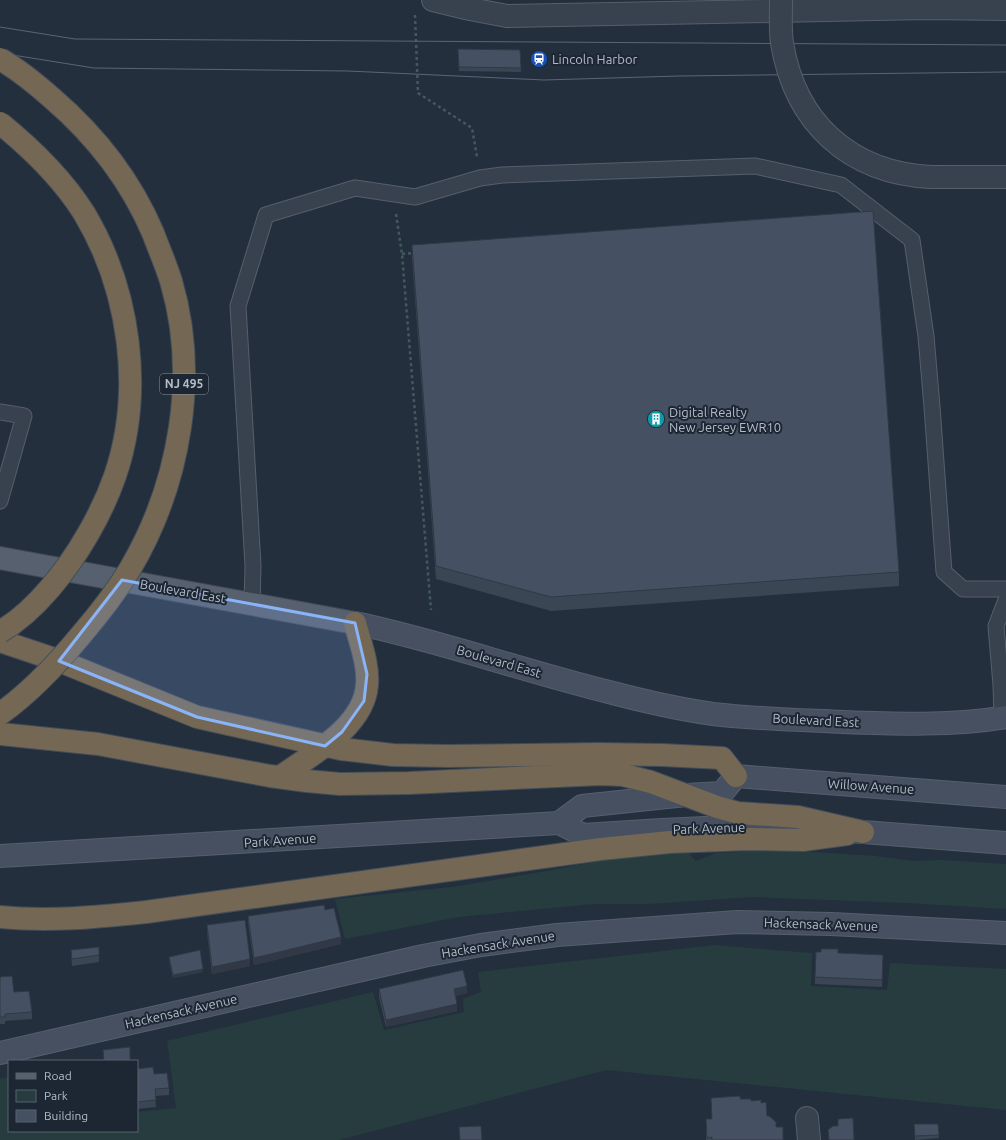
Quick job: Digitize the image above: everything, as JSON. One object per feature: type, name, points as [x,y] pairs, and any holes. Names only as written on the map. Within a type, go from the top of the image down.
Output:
[{"type":"highway","name":"NJ 495","points":[[0,59],[36,84],[67,111],[112,159],[130,188],[146,217],[171,281],[179,316],[184,380],[180,428],[170,476],[155,519],[130,569],[111,597],[63,656],[34,686],[0,714]]},
{"type":"highway","points":[[0,123],[36,153],[55,174],[84,213],[103,250],[118,291],[123,311],[130,364],[128,411],[120,456],[115,476],[98,517],[74,557],[58,579],[43,596],[0,632]]},
{"type":"highway","points":[[280,777],[325,746],[342,732],[358,713],[364,701],[367,685],[367,674],[355,623]]},
{"type":"highway","points":[[0,641],[56,660],[197,717],[341,749],[393,755],[498,756],[599,754],[722,758],[736,776]]},
{"type":"highway","points":[[0,734],[98,744],[280,777],[340,784],[374,784],[601,774],[634,777],[738,813],[798,817],[863,832]]},
{"type":"highway","points":[[0,917],[54,919],[98,917],[146,912],[608,848],[693,841],[748,839],[803,840],[863,832]]},
{"type":"main road","name":"Boulevard East","points":[[0,558],[355,623],[396,632],[607,692],[714,714],[866,723],[938,723],[1004,718]]},
{"type":"main road","points":[[559,823],[582,806],[686,795],[722,793],[736,776]]},
{"type":"main road","name":"Willow Avenue","points":[[736,776],[1006,797]]},
{"type":"main road","name":"Park Avenue","points":[[0,856],[559,823],[583,835],[669,829],[748,826],[863,832]]},
{"type":"main road","points":[[863,832],[1006,843]]},
{"type":"main road","name":"Hackensack Avenue","points":[[0,1053],[423,956],[481,945],[557,935],[737,922],[830,924],[1006,933]]},
{"type":"street","points":[[433,0],[507,16],[910,9],[1006,9]]},
{"type":"street","points":[[782,0],[782,41],[788,71],[803,104],[823,131],[846,150],[861,160],[902,174],[1006,177]]},
{"type":"street","points":[[807,1118],[809,1140]]},
{"type":"lane","points":[[252,604],[253,566],[238,306],[266,215],[356,188],[415,196],[480,178],[502,175],[756,166],[841,184],[912,240],[926,336],[944,572],[963,589],[1006,589]]},
{"type":"lane","points":[[0,412],[24,416],[0,501]]},
{"type":"lane","points":[[1004,718],[996,626],[1006,600]]},
{"type":"path","points":[[415,14],[418,93],[472,128],[480,178]]},
{"type":"path","points":[[403,213],[396,214],[402,254],[430,610]]},
{"type":"path","points":[[402,254],[416,253]]},
{"type":"highlighted area","points":[[122,580],[355,623],[367,674],[364,701],[342,732],[325,746],[197,717],[59,661]]},
{"type":"green space","points":[[756,848],[875,856],[914,861],[942,860],[1006,864],[1006,909],[907,903],[752,897],[649,904],[594,904],[459,917],[345,939],[335,899],[452,887],[636,854],[687,851],[696,861],[716,853],[739,852]]},
{"type":"green space","points":[[715,945],[812,953],[811,986],[887,990],[890,963],[1006,969],[1006,1110],[606,1070],[339,1140],[0,1140],[0,1079],[8,1077],[8,1132],[138,1132],[138,1112],[176,1108],[167,1041],[373,992],[384,1030],[464,1012],[463,999],[481,992],[478,972]]},
{"type":"building","points":[[458,49],[520,50],[521,68],[459,67]]},
{"type":"building","name":"Digital Realty New Jersey EWR10","points":[[873,211],[899,572],[551,597],[436,566],[412,245]]},
{"type":"building","points":[[324,905],[325,910],[334,908],[341,937],[254,958],[248,916]]},
{"type":"building","points":[[245,920],[250,959],[212,967],[207,925]]},
{"type":"building","points":[[99,947],[99,955],[72,959],[71,950]]},
{"type":"building","points":[[821,949],[838,949],[838,953],[883,955],[882,980],[815,977],[816,952],[821,952]]},
{"type":"building","points":[[200,950],[203,969],[173,975],[169,957]]},
{"type":"building","points":[[463,970],[467,986],[454,989],[457,1004],[386,1020],[379,989]]},
{"type":"building","points":[[12,976],[14,992],[29,991],[32,1012],[5,1014],[5,1017],[0,1017],[0,977]]},
{"type":"building","points":[[130,1047],[130,1060],[104,1060],[103,1050]]},
{"type":"building","points":[[153,1067],[154,1074],[167,1073],[169,1088],[155,1089],[156,1100],[138,1102],[138,1069]]},
{"type":"building","points":[[740,1096],[740,1099],[751,1099],[751,1101],[761,1100],[761,1103],[766,1102],[767,1116],[776,1122],[776,1127],[783,1127],[783,1140],[712,1140],[712,1137],[707,1138],[706,1119],[712,1119],[711,1098]]},
{"type":"building","points":[[853,1118],[854,1140],[829,1140],[828,1130],[833,1126],[838,1126],[838,1119]]},
{"type":"building","points":[[914,1124],[938,1124],[939,1135],[915,1136]]},
{"type":"building","points":[[481,1126],[482,1140],[460,1140],[459,1127]]},
{"type":"tram line","points":[[0,27],[75,39],[1006,45]]},
{"type":"tram line","points":[[0,53],[94,68],[348,71],[544,80],[679,76],[1006,72]]},
{"type":"place","name":"Lincoln Harbor","points":[[539,59]]},
{"type":"place","name":"Digital Realty New Jersey EWR10","points":[[656,419]]}]
